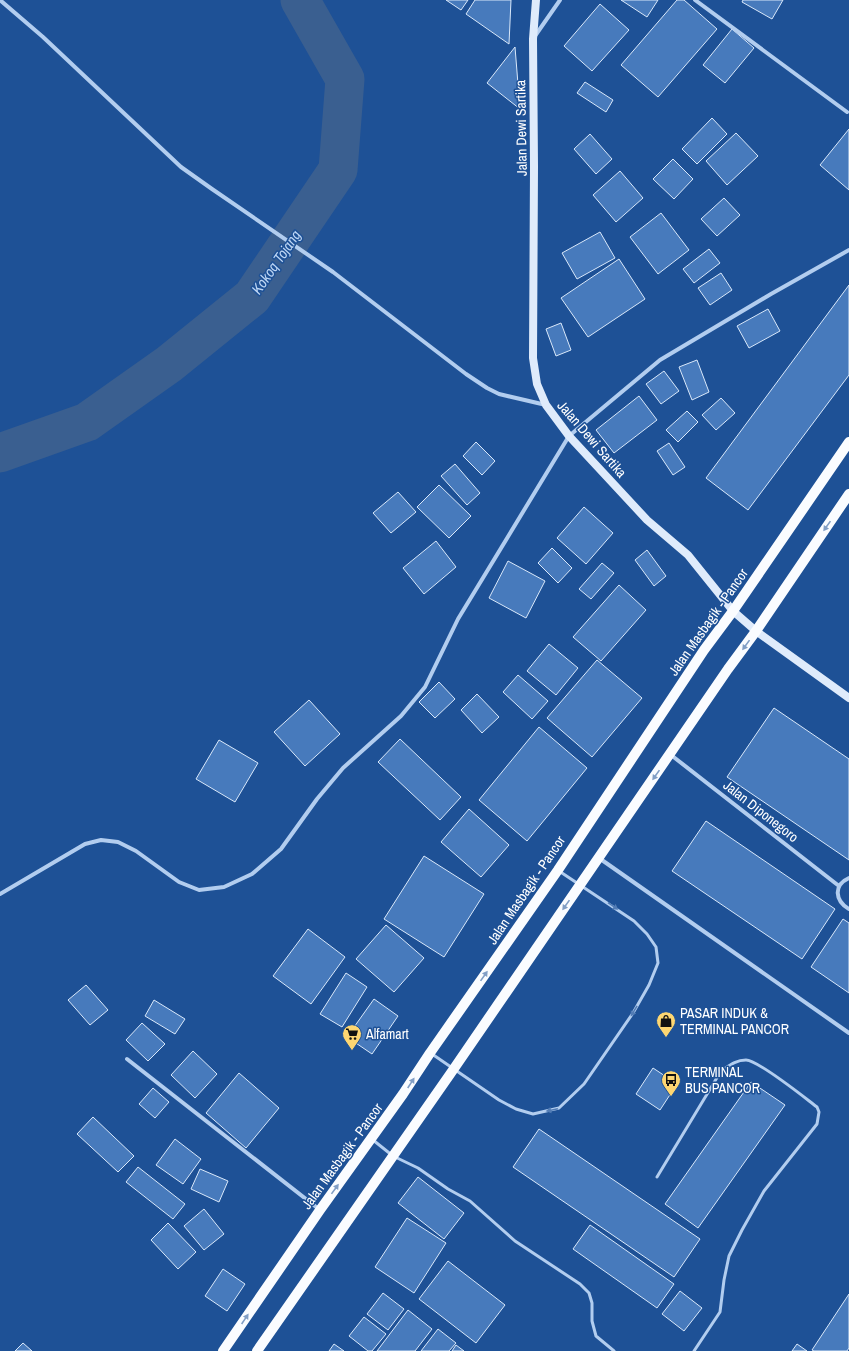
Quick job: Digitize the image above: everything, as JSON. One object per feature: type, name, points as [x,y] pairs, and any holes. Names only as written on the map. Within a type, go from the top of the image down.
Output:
[{"type":"main road","name":"Jalan Masbagik - Pancor","points":[[223,1351],[558,870],[698,659],[733,611],[849,442]]},
{"type":"main road","points":[[257,1351],[453,1070],[849,494]]},
{"type":"street","points":[[0,0],[43,37],[182,167],[333,272],[466,374],[487,388],[499,394],[546,405]]},
{"type":"street","name":"Jalan Dewi Sartika","points":[[536,0],[533,39],[533,358],[537,384],[546,405],[569,436],[648,520],[688,555],[733,611],[756,631],[849,698]]},
{"type":"street","points":[[533,39],[560,0]]},
{"type":"street","points":[[695,0],[848,112]]},
{"type":"street","points":[[0,894],[85,844],[101,840],[118,842],[136,851],[179,882],[200,890],[224,887],[252,874],[281,849],[316,799],[343,768],[401,716],[425,687],[458,619],[569,436],[660,360],[771,294],[849,250]]},
{"type":"street","name":"Jalan Diponegoro","points":[[670,754],[840,886]]},
{"type":"street","points":[[598,858],[849,1033]]},
{"type":"street","points":[[849,878],[844,880],[838,893],[839,900],[843,906],[849,909]]},
{"type":"street","points":[[127,1059],[320,1210]]},
{"type":"lane","points":[[430,1053],[453,1070],[516,1109],[533,1114],[559,1108],[584,1084],[633,1013],[649,985],[658,963],[656,946],[648,934],[634,921],[558,870]]},
{"type":"lane","points":[[657,1177],[721,1072],[736,1061],[748,1060],[761,1066],[817,1107],[819,1112],[817,1124],[764,1191],[742,1230],[729,1256],[720,1312],[694,1351]]},
{"type":"lane","points":[[371,1139],[393,1156],[418,1168],[448,1189],[470,1201],[515,1241],[580,1284],[589,1293],[592,1303],[592,1322],[596,1336],[614,1351]]},
{"type":"building","points":[[446,0],[468,0],[461,10]]},
{"type":"building","points":[[475,0],[511,0],[509,44],[466,14]]},
{"type":"building","points":[[621,0],[658,0],[647,17]]},
{"type":"building","points":[[677,0],[684,0],[717,29],[658,97],[621,65]]},
{"type":"building","points":[[743,0],[783,0],[772,19],[742,2]]},
{"type":"building","points":[[600,4],[629,30],[592,71],[564,46]]},
{"type":"building","points":[[732,29],[754,48],[725,83],[703,65]]},
{"type":"building","points":[[515,47],[520,109],[487,83]]},
{"type":"building","points":[[585,82],[613,100],[606,112],[577,93]]},
{"type":"building","points":[[712,118],[727,134],[697,164],[682,149]]},
{"type":"building","points":[[849,129],[849,190],[820,165]]},
{"type":"building","points":[[736,133],[758,156],[727,185],[706,161]]},
{"type":"building","points":[[590,134],[612,159],[596,174],[574,149]]},
{"type":"building","points":[[673,159],[693,179],[674,199],[653,179]]},
{"type":"building","points":[[620,171],[643,198],[616,222],[593,195]]},
{"type":"building","points":[[724,198],[740,215],[717,236],[701,219]]},
{"type":"building","points":[[661,213],[689,250],[658,274],[630,237]]},
{"type":"building","points":[[600,232],[615,258],[577,279],[562,253]]},
{"type":"building","points":[[709,249],[720,263],[694,283],[683,269]]},
{"type":"building","points":[[619,259],[645,299],[588,337],[561,298]]},
{"type":"building","points":[[721,273],[732,290],[710,305],[698,288]]},
{"type":"building","points":[[849,285],[849,375],[748,510],[706,478]]},
{"type":"building","points":[[768,309],[780,331],[749,348],[737,326]]},
{"type":"building","points":[[561,323],[571,350],[556,356],[546,329]]},
{"type":"building","points":[[697,360],[709,392],[692,400],[679,367]]},
{"type":"building","points":[[664,371],[679,391],[661,404],[646,384]]},
{"type":"building","points":[[639,396],[657,420],[614,453],[596,430]]},
{"type":"building","points":[[721,398],[735,413],[716,430],[702,415]]},
{"type":"building","points":[[687,411],[698,422],[678,442],[666,430]]},
{"type":"building","points":[[476,442],[495,461],[482,475],[463,456]]},
{"type":"building","points":[[669,443],[685,467],[673,475],[657,451]]},
{"type":"building","points":[[455,464],[480,493],[467,505],[441,476]]},
{"type":"building","points":[[439,485],[471,516],[449,538],[417,507]]},
{"type":"building","points":[[398,492],[416,512],[391,533],[373,513]]},
{"type":"building","points":[[584,507],[613,533],[586,564],[557,538]]},
{"type":"building","points":[[436,541],[456,567],[424,594],[403,568]]},
{"type":"building","points":[[552,548],[572,568],[558,583],[538,563]]},
{"type":"building","points":[[647,550],[666,576],[654,586],[635,560]]},
{"type":"building","points":[[508,561],[545,581],[526,618],[489,598]]},
{"type":"building","points":[[602,563],[614,573],[591,599],[579,589]]},
{"type":"building","points":[[619,585],[646,610],[601,661],[573,637]]},
{"type":"building","points":[[549,644],[578,668],[556,695],[527,671]]},
{"type":"building","points":[[597,660],[642,698],[592,757],[547,718]]},
{"type":"building","points":[[518,675],[548,701],[532,719],[503,692]]},
{"type":"building","points":[[439,682],[455,699],[435,718],[419,702]]},
{"type":"building","points":[[477,694],[499,717],[482,733],[461,710]]},
{"type":"building","points":[[309,700],[340,734],[305,766],[274,732]]},
{"type":"building","points":[[774,708],[849,759],[849,860],[727,777]]},
{"type":"building","points":[[539,727],[587,768],[527,841],[479,800]]},
{"type":"building","points":[[400,739],[461,797],[440,820],[378,762]]},
{"type":"building","points":[[219,740],[258,763],[235,802],[196,779]]},
{"type":"building","points":[[469,809],[509,845],[481,877],[441,842]]},
{"type":"building","points":[[706,821],[835,909],[802,959],[672,871]]},
{"type":"building","points":[[424,856],[484,894],[444,957],[384,919]]},
{"type":"building","points":[[843,919],[849,923],[849,993],[811,967]]},
{"type":"building","points":[[386,925],[424,958],[394,992],[356,959]]},
{"type":"building","points":[[308,929],[345,957],[311,1004],[273,976]]},
{"type":"building","points":[[346,973],[367,987],[342,1027],[320,1014]]},
{"type":"building","points":[[86,985],[108,1010],[90,1025],[68,1000]]},
{"type":"building","points":[[374,999],[398,1016],[372,1054],[347,1037]]},
{"type":"building","points":[[154,1000],[185,1019],[175,1034],[145,1016]]},
{"type":"building","points":[[142,1023],[165,1044],[148,1061],[126,1040]]},
{"type":"building","points":[[193,1051],[217,1074],[195,1098],[171,1075]]},
{"type":"building","points":[[653,1068],[677,1084],[660,1110],[636,1094]]},
{"type":"building","points":[[239,1073],[279,1108],[246,1148],[206,1113]]},
{"type":"building","points":[[751,1082],[785,1105],[698,1228],[665,1204]]},
{"type":"building","points":[[153,1088],[169,1102],[155,1118],[139,1104]]},
{"type":"building","points":[[93,1117],[134,1156],[118,1172],[77,1134]]},
{"type":"building","points":[[539,1129],[700,1239],[674,1277],[513,1167]]},
{"type":"building","points":[[175,1139],[201,1159],[183,1184],[156,1165]]},
{"type":"building","points":[[138,1167],[185,1204],[173,1219],[126,1182]]},
{"type":"building","points":[[200,1169],[228,1181],[219,1202],[191,1189]]},
{"type":"building","points":[[418,1177],[464,1213],[444,1239],[398,1203]]},
{"type":"building","points":[[204,1209],[224,1234],[204,1250],[184,1226]]},
{"type":"building","points":[[407,1218],[446,1243],[414,1293],[375,1267]]},
{"type":"building","points":[[168,1223],[196,1252],[178,1269],[151,1240]]},
{"type":"building","points":[[590,1225],[674,1284],[657,1308],[573,1249]]},
{"type":"building","points":[[448,1261],[505,1305],[476,1343],[419,1299]]},
{"type":"building","points":[[223,1269],[245,1284],[227,1311],[205,1296]]},
{"type":"building","points":[[680,1291],[702,1308],[684,1331],[662,1314]]},
{"type":"building","points":[[383,1293],[404,1309],[388,1330],[367,1314]]},
{"type":"building","points":[[849,1294],[849,1348],[847,1351],[812,1350]]},
{"type":"building","points":[[408,1310],[432,1329],[415,1351],[377,1351]]},
{"type":"building","points":[[364,1317],[386,1334],[372,1351],[368,1351],[349,1336]]},
{"type":"building","points":[[438,1329],[456,1343],[449,1351],[421,1351]]},
{"type":"building","points":[[23,1343],[32,1351],[15,1351]]},
{"type":"building","points":[[334,1344],[344,1351],[329,1351]]},
{"type":"building","points":[[797,1344],[807,1351],[792,1351]]},
{"type":"building","points":[[456,1345],[464,1351],[452,1351]]},
{"type":"waterway","name":"Kokoq Tojang","points":[[0,453],[87,422],[169,364],[252,297],[338,170],[345,79],[300,0]]},
{"type":"place","name":"PASAR INDUK & TERMINAL PANCOR","points":[[666,1038]]},
{"type":"place","name":"Alfamart","points":[[352,1051]]},
{"type":"place","name":"TERMINAL BUS PANCOR","points":[[671,1097]]}]
